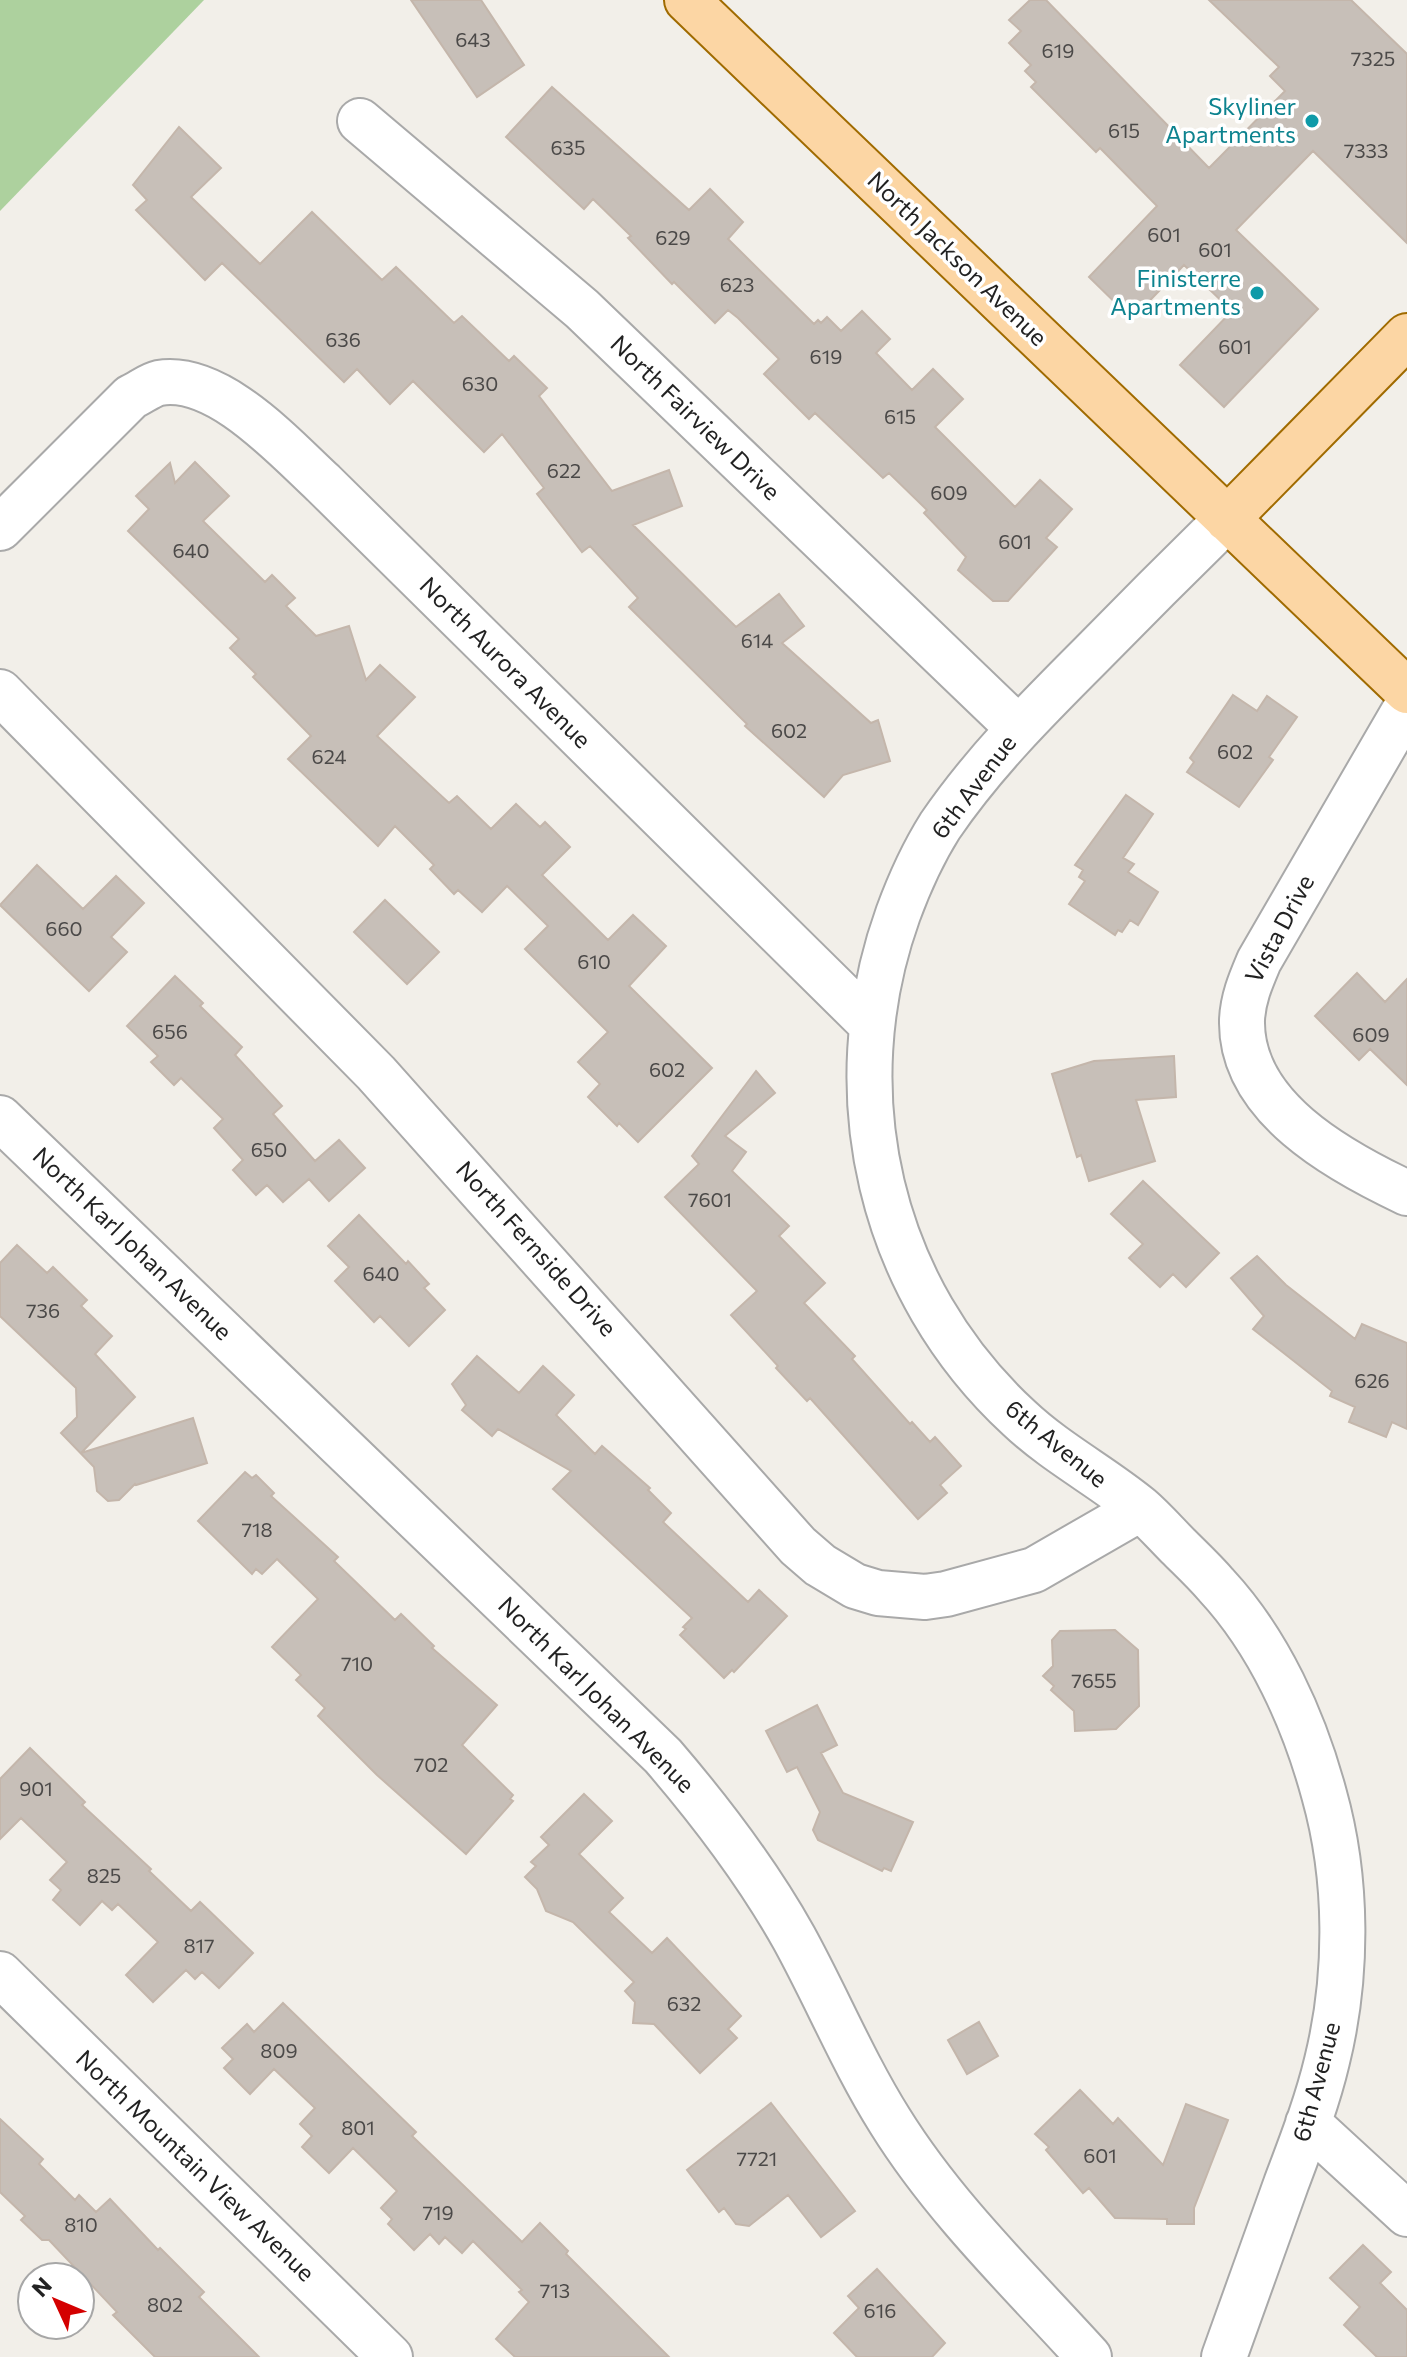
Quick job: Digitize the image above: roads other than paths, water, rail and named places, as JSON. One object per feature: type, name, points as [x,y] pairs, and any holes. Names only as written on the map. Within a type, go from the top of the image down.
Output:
[{"type":"main road","name":"North Jackson Avenue","points":[[687,0],[1407,691]]},
{"type":"main road","name":"6th Avenue","points":[[1227,519],[1407,336]]},
{"type":"street","name":"North Fairview Drive","points":[[360,121],[582,309],[1018,728]]},
{"type":"street","name":"North Aurora Avenue","points":[[0,528],[131,397],[157,383],[182,383],[210,393],[239,410],[323,483],[870,1023]]},
{"type":"street","name":"6th Avenue","points":[[1224,2357],[1308,2123],[1327,2062],[1335,2020],[1342,1930],[1339,1873],[1326,1798],[1309,1744],[1282,1683],[1253,1633],[1219,1587],[1140,1509],[1051,1446],[991,1390],[950,1339],[914,1276],[892,1223],[878,1168],[870,1111],[870,1023],[888,942],[908,888],[938,830],[976,777],[1018,728],[1227,519]]},
{"type":"street","name":"North Fernside Drive","points":[[0,692],[376,1073],[798,1546],[820,1565],[855,1586],[878,1593],[914,1597],[946,1594],[1034,1570],[1140,1509]]},
{"type":"street","name":"Vista Drive","points":[[1407,706],[1259,961],[1245,994],[1242,1021],[1247,1055],[1254,1074],[1263,1089],[1296,1124],[1356,1169],[1407,1193]]},
{"type":"street","name":"North Karl Johan Avenue","points":[[0,1118],[663,1756],[750,1865],[794,1938],[859,2070],[918,2161],[973,2230],[1089,2357]]},
{"type":"street","name":"North Mountain View Avenue","points":[[0,1974],[390,2357]]},
{"type":"street","points":[[1308,2123],[1407,2214]]},
{"type":"place","name":"Skyliner Apartments","points":[[1312,121]]},
{"type":"place","name":"Finisterre Apartments","points":[[1257,293]]}]
